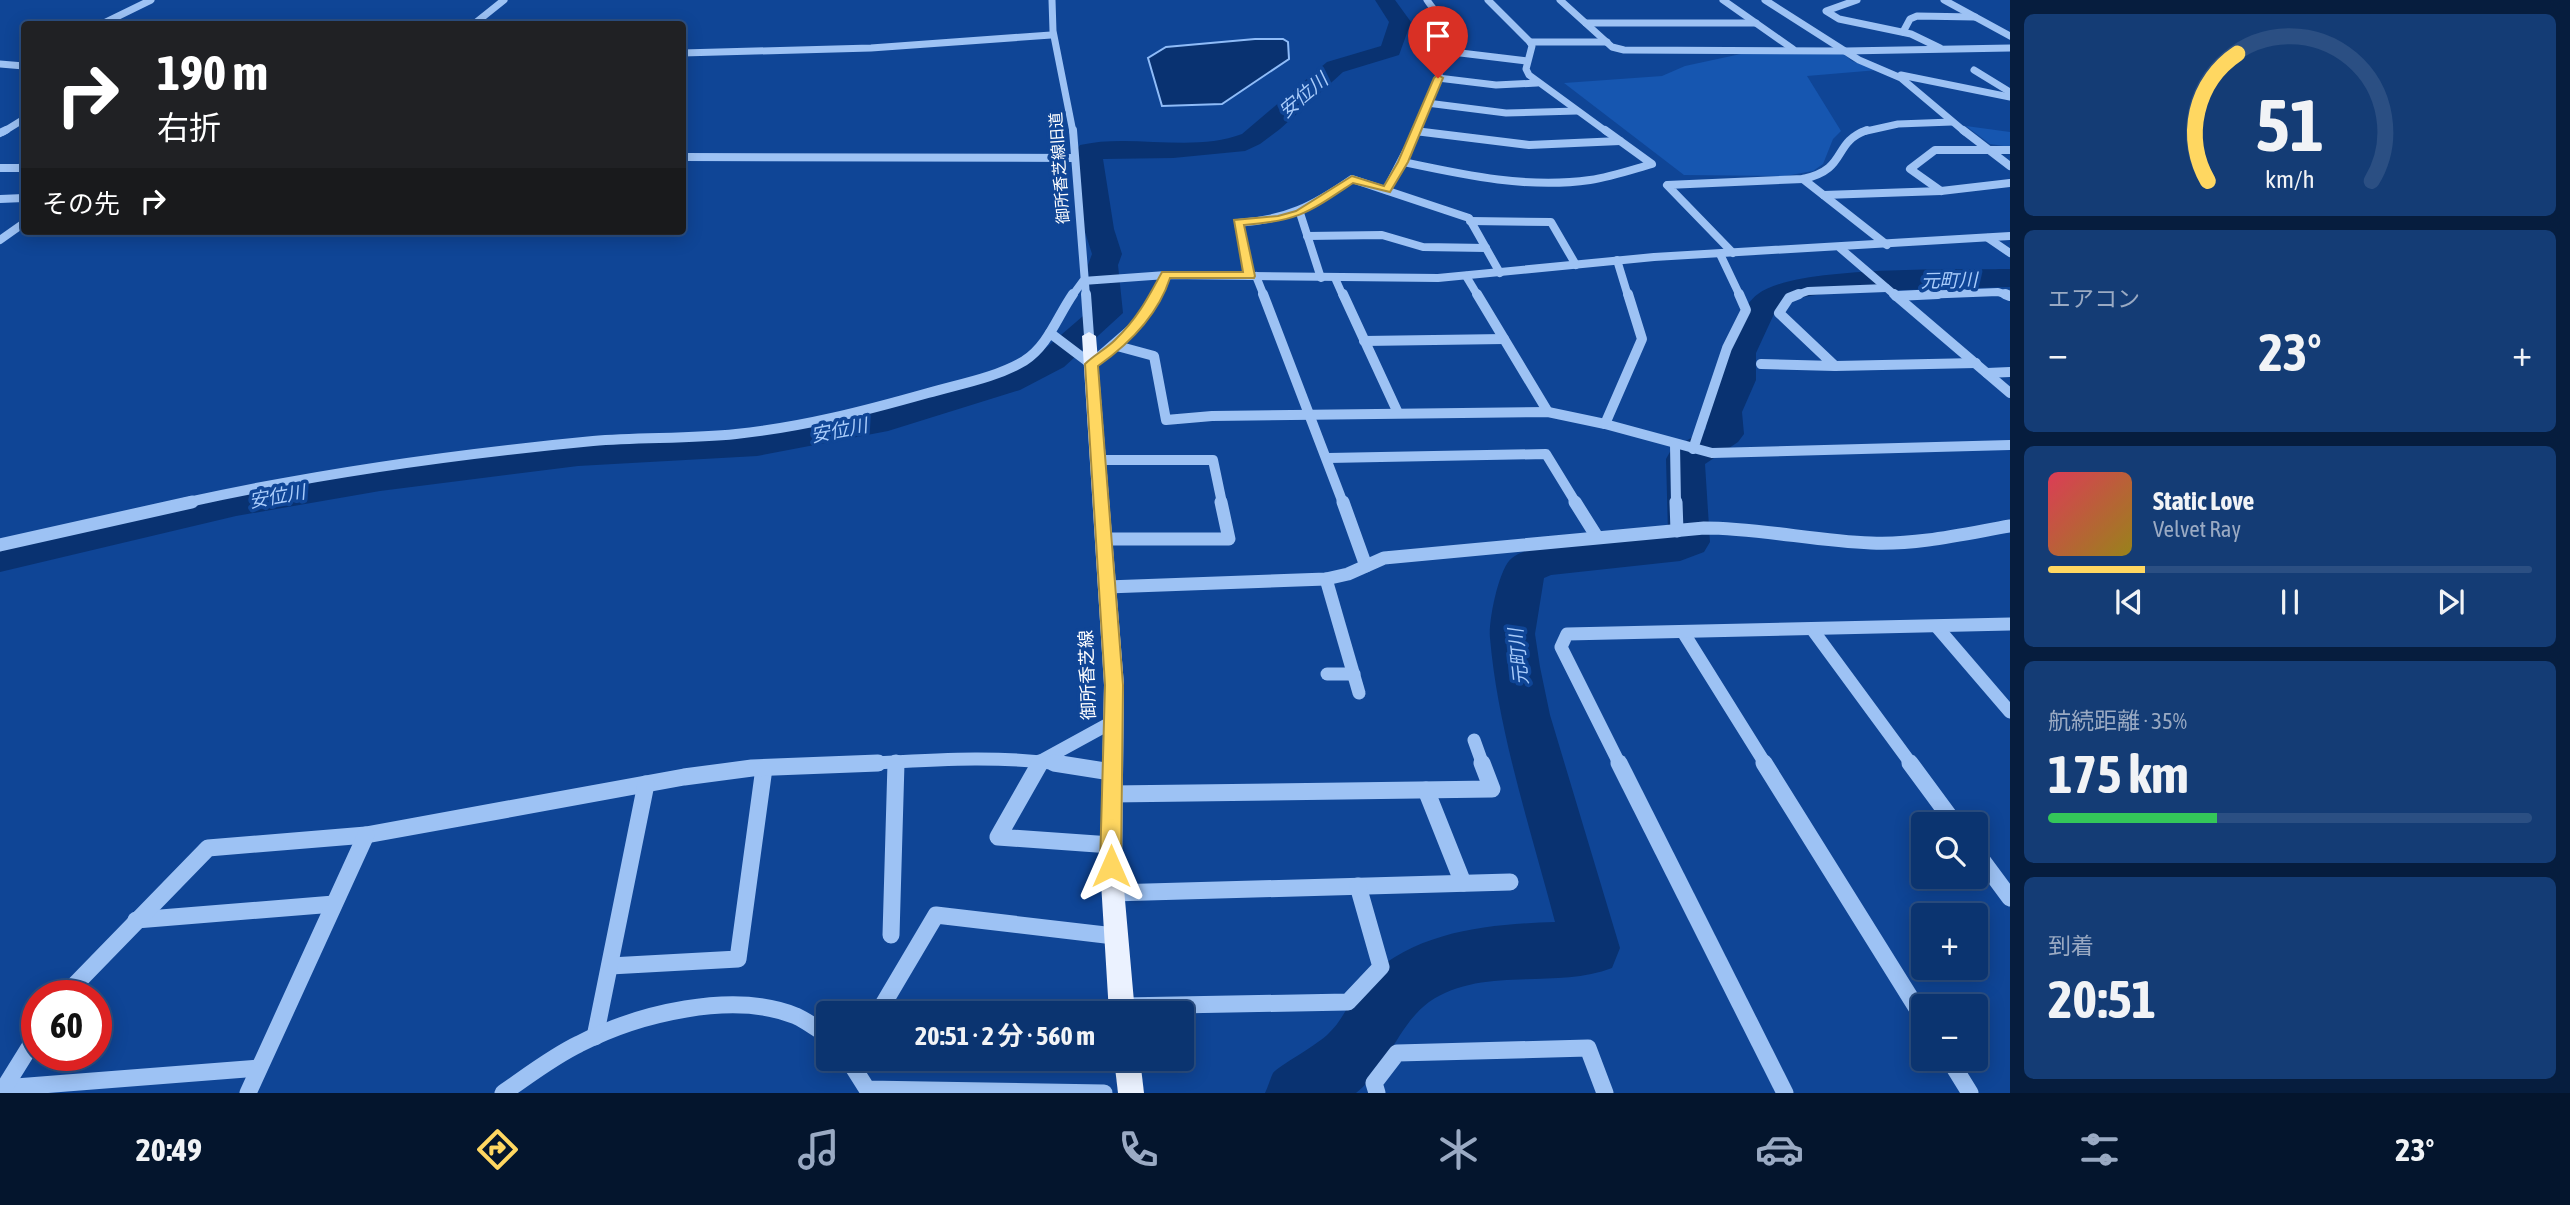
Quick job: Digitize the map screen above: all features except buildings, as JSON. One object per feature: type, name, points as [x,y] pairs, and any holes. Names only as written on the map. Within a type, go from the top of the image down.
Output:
[{"type":"main road","name":"御所香芝線","points":[[1089,336],[1114,721],[1111,772],[1112,892],[1121,1001]]},
{"type":"main road","points":[[1128,1071],[1131,1093]]},
{"type":"street","points":[[108,21],[151,0]]},
{"type":"street","points":[[478,21],[504,0]]},
{"type":"street","name":"御所香芝線旧道","points":[[1052,0],[1051,35],[1070,100],[1088,281],[1086,304],[1089,336]]},
{"type":"street","points":[[1386,190],[1403,162],[1438,78],[1444,51],[1446,28],[1427,0]]},
{"type":"street","points":[[1403,162],[1470,174],[1557,182],[1586,181],[1652,164],[1537,83],[1527,72],[1532,46],[1530,42],[1488,0]]},
{"type":"street","points":[[1560,0],[1612,47],[1624,50],[1846,51],[2010,48]]},
{"type":"street","points":[[1723,0],[1793,49]]},
{"type":"street","points":[[1765,0],[1846,51],[1909,83],[1952,122],[2010,166]]},
{"type":"street","points":[[1857,0],[1853,4],[1833,5],[1826,11],[1839,19],[1903,32],[1940,48]]},
{"type":"street","points":[[1944,0],[2010,36]]},
{"type":"street","points":[[1903,32],[1910,19],[1917,16],[1975,17]]},
{"type":"street","points":[[1586,23],[1756,23]]},
{"type":"street","points":[[686,53],[910,46],[1051,35]]},
{"type":"street","points":[[1530,42],[1607,42]]},
{"type":"street","points":[[1444,51],[1527,61]]},
{"type":"street","points":[[0,64],[21,64]]},
{"type":"street","points":[[1974,70],[2010,94]]},
{"type":"street","points":[[1893,74],[2010,94]]},
{"type":"street","points":[[1438,78],[1496,85],[1537,83]]},
{"type":"street","points":[[1427,103],[1506,113],[1577,111]]},
{"type":"street","points":[[0,134],[21,121]]},
{"type":"street","points":[[1733,253],[1667,185],[1803,179],[1832,170],[1844,145],[1850,138],[1862,132],[1894,125],[1952,122]]},
{"type":"street","points":[[1415,131],[1529,145],[1620,141]]},
{"type":"street","points":[[1941,191],[1910,169],[1935,150],[2010,150]]},
{"type":"street","points":[[686,157],[1074,158]]},
{"type":"street","points":[[0,168],[21,167]]},
{"type":"street","points":[[1366,566],[1312,415],[1253,276],[1238,223],[1279,219],[1300,213],[1352,179],[1471,220],[1551,222],[1576,265]]},
{"type":"street","points":[[1803,179],[1887,245]]},
{"type":"street","points":[[1824,195],[1941,191],[2010,183]]},
{"type":"street","points":[[0,199],[21,198]]},
{"type":"street","points":[[1300,213],[1321,278]]},
{"type":"street","points":[[1471,220],[1500,273]]},
{"type":"street","points":[[0,231],[21,227]]},
{"type":"street","points":[[0,240],[21,228]]},
{"type":"street","points":[[1307,236],[1381,235],[1423,247],[1486,248]]},
{"type":"street","points":[[0,545],[231,493],[367,469],[596,441],[780,429],[826,421],[1005,371],[1036,354],[1054,337],[1064,307],[1088,281],[1166,275],[1321,278],[1466,276],[1617,260],[2010,236]]},
{"type":"street","points":[[1988,238],[2010,253]]},
{"type":"street","points":[[1840,248],[2010,393]]},
{"type":"street","points":[[1693,449],[1727,348],[1746,310],[1720,254]]},
{"type":"street","points":[[1605,424],[1642,339],[1617,260]]},
{"type":"street","points":[[1054,337],[1091,364],[1117,346],[1134,328],[1160,291],[1166,275]]},
{"type":"street","points":[[1466,276],[1548,412]]},
{"type":"street","points":[[1335,278],[1398,413]]},
{"type":"street","points":[[1835,366],[1779,313],[1789,298],[1808,291],[1886,288]]},
{"type":"street","points":[[1896,296],[1998,292],[2010,296]]},
{"type":"street","points":[[1364,341],[1504,340]]},
{"type":"street","points":[[1117,346],[1154,356],[1166,420],[1212,416],[1548,412],[1605,424],[1712,453],[2010,445]]},
{"type":"street","points":[[1761,364],[1835,366],[1976,363]]},
{"type":"street","points":[[1987,373],[2010,372]]},
{"type":"street","points":[[1675,445],[1677,531]]},
{"type":"street","points":[[1328,458],[1546,454],[1597,537]]},
{"type":"street","points":[[1098,460],[1213,460],[1229,539],[1104,539]]},
{"type":"street","points":[[1107,587],[1326,579],[1384,558],[1704,528],[1748,527],[1851,541],[1896,543],[2010,526]]},
{"type":"street","points":[[1326,579],[1360,693]]},
{"type":"street","points":[[1785,1093],[1561,647],[1567,634],[2010,624]]},
{"type":"street","points":[[1937,627],[2010,712]]},
{"type":"street","points":[[1812,629],[1946,812]]},
{"type":"street","points":[[1683,632],[1911,999]]},
{"type":"street","points":[[1327,674],[1354,674]]},
{"type":"street","points":[[1111,845],[998,837],[1041,761],[1114,721]]},
{"type":"street","points":[[1111,794],[1492,789],[1474,740]]},
{"type":"street","points":[[79,980],[208,848],[366,835],[646,784],[764,768],[979,759],[1041,761],[1111,772]]},
{"type":"street","points":[[891,935],[896,762]]},
{"type":"street","points":[[610,966],[738,959],[764,768]]},
{"type":"street","points":[[595,1037],[646,784]]},
{"type":"street","points":[[1426,790],[1463,883]]},
{"type":"street","points":[[248,1093],[366,835]]},
{"type":"street","points":[[1988,868],[2010,898]]},
{"type":"street","points":[[1112,892],[1510,882]]},
{"type":"street","points":[[1194,1007],[1349,1002],[1381,967],[1358,886]]},
{"type":"street","points":[[136,920],[334,904]]},
{"type":"street","points":[[885,1001],[936,915],[1114,936]]},
{"type":"street","points":[[503,1093],[580,1042],[629,1023],[665,1013],[709,1007],[754,1007],[794,1015],[816,1028]]},
{"type":"street","points":[[1377,1093],[1374,1083],[1397,1053],[1588,1048],[1605,1093]]},
{"type":"street","points":[[2,1091],[21,1061]]},
{"type":"street","points":[[2,1091],[259,1068]]},
{"type":"street","points":[[856,1071],[867,1089],[1104,1093]]},
{"type":"street","points":[[1956,1071],[1970,1093]]},
{"type":"shaded area","points":[[1283,39],[1288,42],[1289,59],[1222,104],[1162,106],[1148,58],[1166,47]]},
{"type":"shaded area","points":[[1750,52],[1842,53],[1852,61],[1878,70],[1807,76],[1841,131],[1833,139],[1823,164],[1813,171],[1785,176],[1684,175],[1564,83],[1662,76],[1685,66]]},
{"type":"shaded area","points":[[1966,126],[2010,132],[2010,147],[1990,144]]},
{"type":"waterway","name":"安位川","points":[[0,557],[236,503],[380,478],[578,454],[757,444],[888,420],[1007,382],[1052,360],[1107,313],[1103,265],[1107,254],[1099,229],[1089,151],[1173,150],[1236,145],[1251,139],[1335,67],[1391,50],[1400,22],[1385,0]]},
{"type":"waterway","name":"元町川","points":[[1297,1093],[1321,1080],[1352,1055],[1389,999],[1408,982],[1431,970],[1456,961],[1511,952],[1591,948],[1526,715],[1517,667],[1512,634],[1523,572],[1530,566],[1547,560],[1680,546],[1689,542],[1685,459],[1725,434],[1724,412],[1738,380],[1739,353],[1759,311],[1768,301],[1784,291],[1833,283],[2010,278]]},
{"type":"route","points":[[1111,866],[1114,685],[1091,364],[1117,346],[1134,328],[1160,291],[1166,275],[1250,276],[1238,223],[1279,219],[1300,213],[1352,179],[1386,190],[1403,162],[1438,78]]}]
